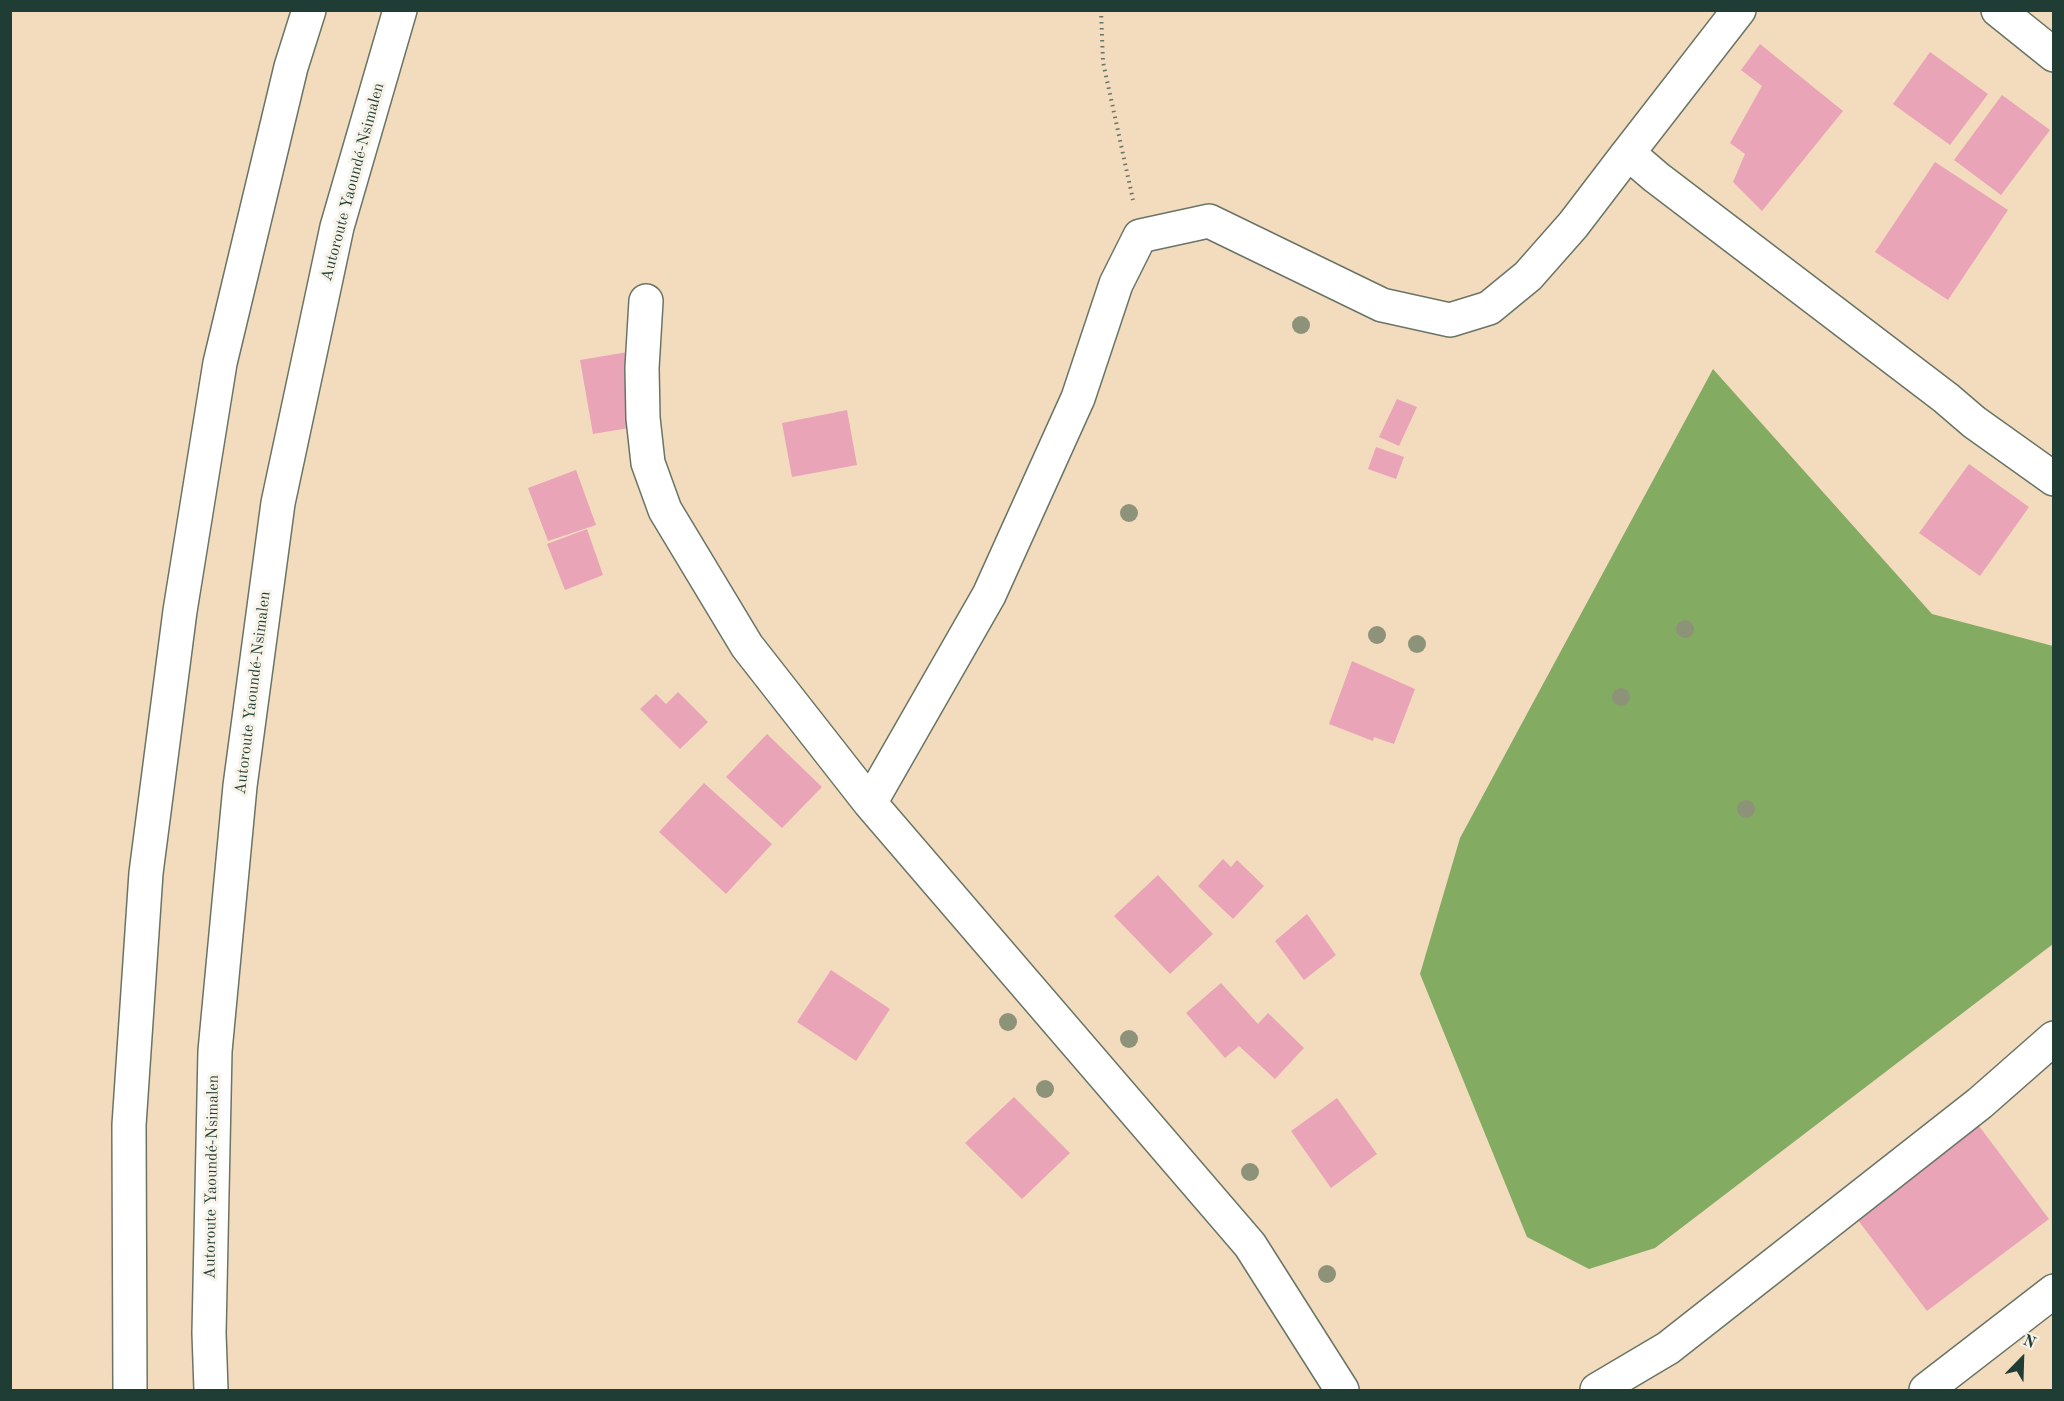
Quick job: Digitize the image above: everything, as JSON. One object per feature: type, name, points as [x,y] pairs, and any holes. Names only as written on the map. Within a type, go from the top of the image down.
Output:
[{"type":"main road","points":[[130,1390],[129,1125],[146,873],[176,635],[220,363],[291,67],[309,10]]},
{"type":"main road","name":"Autoroute Yaoundé-Nsimalen","points":[[211,1390],[209,1333],[215,1051],[240,786],[278,503],[337,227],[400,10]]},
{"type":"main road","points":[[870,803],[989,595],[1078,398],[1116,284],[1140,236],[1209,221],[1382,305],[1450,320],[1490,308],[1528,276],[1573,225],[1739,10]]},
{"type":"main road","points":[[1998,10],[2054,55]]},
{"type":"main road","points":[[1628,153],[1656,177],[1947,398],[1974,422],[2054,479]]},
{"type":"main road","points":[[646,301],[642,368],[643,418],[648,463],[665,510],[747,646],[870,803],[1250,1245],[1342,1390]]},
{"type":"main road","points":[[1598,1390],[1668,1348],[1980,1103],[2054,1038]]},
{"type":"main road","points":[[1926,1390],[2054,1291]]},
{"type":"path","points":[[1101,10],[1103,62],[1140,236]]},
{"type":"green space","points":[[1713,369],[1932,614],[2053,646],[2053,944],[1655,1248],[1589,1269],[1527,1237],[1420,974],[1460,838]]},
{"type":"building","points":[[1760,44],[1843,111],[1762,211],[1733,182],[1745,154],[1730,143],[1762,86],[1741,70]]},
{"type":"building","points":[[1930,52],[1988,94],[1950,145],[1893,104]]},
{"type":"building","points":[[2002,95],[2050,130],[2001,195],[1954,160]]},
{"type":"building","points":[[1935,162],[2008,210],[1948,300],[1875,252]]},
{"type":"building","points":[[628,352],[641,426],[593,434],[580,360]]},
{"type":"building","points":[[1397,399],[1417,407],[1399,446],[1379,437]]},
{"type":"building","points":[[847,410],[857,465],[792,477],[782,423]]},
{"type":"building","points":[[1376,447],[1404,457],[1396,479],[1368,469]]},
{"type":"building","points":[[1969,464],[2029,507],[1980,576],[1919,533]]},
{"type":"building","points":[[576,470],[596,525],[548,541],[528,488]]},
{"type":"building","points":[[587,529],[603,575],[565,590],[547,544]]},
{"type":"building","points":[[1352,661],[1415,689],[1394,744],[1374,737],[1373,741],[1329,724]]},
{"type":"building","points":[[678,692],[708,722],[680,749],[640,709],[656,694],[666,704]]},
{"type":"building","points":[[767,734],[822,787],[782,828],[726,777]]},
{"type":"building","points":[[704,783],[772,844],[726,894],[659,832]]},
{"type":"building","points":[[1223,859],[1231,867],[1237,860],[1264,886],[1233,919],[1198,886]]},
{"type":"building","points":[[1158,875],[1213,934],[1170,974],[1114,916]]},
{"type":"building","points":[[1307,914],[1336,955],[1304,980],[1275,941]]},
{"type":"building","points":[[831,970],[890,1009],[856,1061],[797,1022]]},
{"type":"building","points":[[1221,983],[1258,1024],[1268,1013],[1304,1048],[1275,1079],[1239,1046],[1225,1058],[1186,1013]]},
{"type":"building","points":[[1014,1097],[1070,1153],[1022,1199],[965,1143]]},
{"type":"building","points":[[1337,1098],[1377,1154],[1331,1188],[1291,1131]]},
{"type":"building","points":[[1976,1122],[2049,1219],[1927,1311],[1854,1215]]}]
